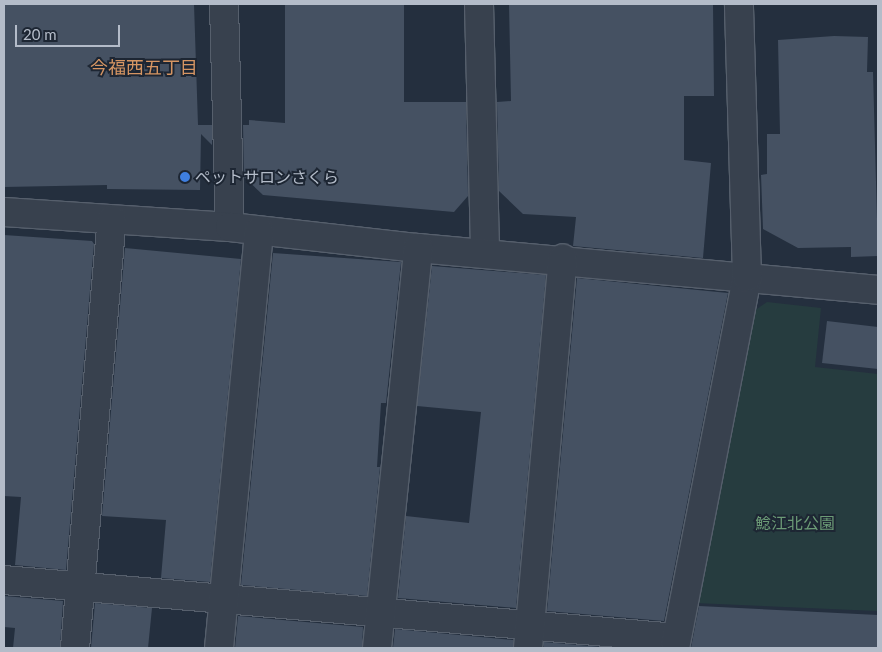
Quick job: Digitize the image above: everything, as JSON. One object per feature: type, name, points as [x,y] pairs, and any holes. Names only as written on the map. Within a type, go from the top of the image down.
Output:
[{"type":"street","points":[[224,4],[230,227]]},
{"type":"street","points":[[479,4],[485,252]]},
{"type":"street","points":[[4,580],[381,614],[529,637],[676,643],[746,277],[739,4]]},
{"type":"street","points":[[4,212],[230,227],[418,248],[563,259],[878,290]]},
{"type":"street","points":[[75,648],[112,220]]},
{"type":"street","points":[[219,648],[259,231]]},
{"type":"street","points":[[378,648],[418,248]]},
{"type":"street","points":[[529,637],[563,259]]},
{"type":"green space","name":"鯰江北公園","points":[[767,302],[821,308],[815,367],[878,374],[877,611],[694,603],[754,311]]},
{"type":"building","points":[[4,4],[194,4],[198,125],[212,125],[212,145],[201,134],[200,190],[107,189],[107,185],[4,187]]},
{"type":"building","points":[[285,4],[404,4],[404,102],[466,102],[468,196],[454,212],[263,195],[244,177],[243,125],[249,125],[249,120],[285,123]]},
{"type":"building","points":[[509,4],[713,4],[714,96],[684,96],[684,160],[711,163],[703,258],[573,246],[576,217],[523,214],[499,191],[497,102],[511,101]]},
{"type":"building","points":[[834,36],[868,37],[867,72],[873,72],[878,256],[851,257],[851,247],[798,248],[763,229],[761,175],[767,174],[767,134],[780,134],[778,40]]},
{"type":"building","points":[[4,235],[92,241],[94,244],[66,570],[15,565],[21,497],[4,496]]},
{"type":"building","points":[[125,248],[241,259],[210,582],[161,578],[166,520],[102,516]]},
{"type":"building","points":[[273,253],[401,262],[386,403],[381,403],[377,467],[380,467],[367,596],[241,585]]},
{"type":"building","points":[[432,266],[546,275],[516,608],[398,598],[406,516],[469,523],[481,412],[417,406]]},
{"type":"building","points":[[577,278],[728,293],[664,621],[547,611]]},
{"type":"building","points":[[827,321],[878,327],[878,369],[822,363]]},
{"type":"building","points":[[4,596],[63,601],[60,648],[13,648],[15,628],[4,627]]},
{"type":"building","points":[[95,603],[152,608],[148,648],[91,648]]},
{"type":"building","points":[[699,606],[878,615],[878,648],[691,648]]},
{"type":"building","points":[[238,616],[363,627],[362,648],[235,648]]},
{"type":"building","points":[[395,629],[513,640],[513,648],[393,648]]},
{"type":"building","points":[[544,642],[614,648],[544,648]]},
{"type":"place","name":"ペットサロンさくら","points":[[185,177]]},
{"type":"district","name":"今福西五丁目","points":[[144,67]]}]
